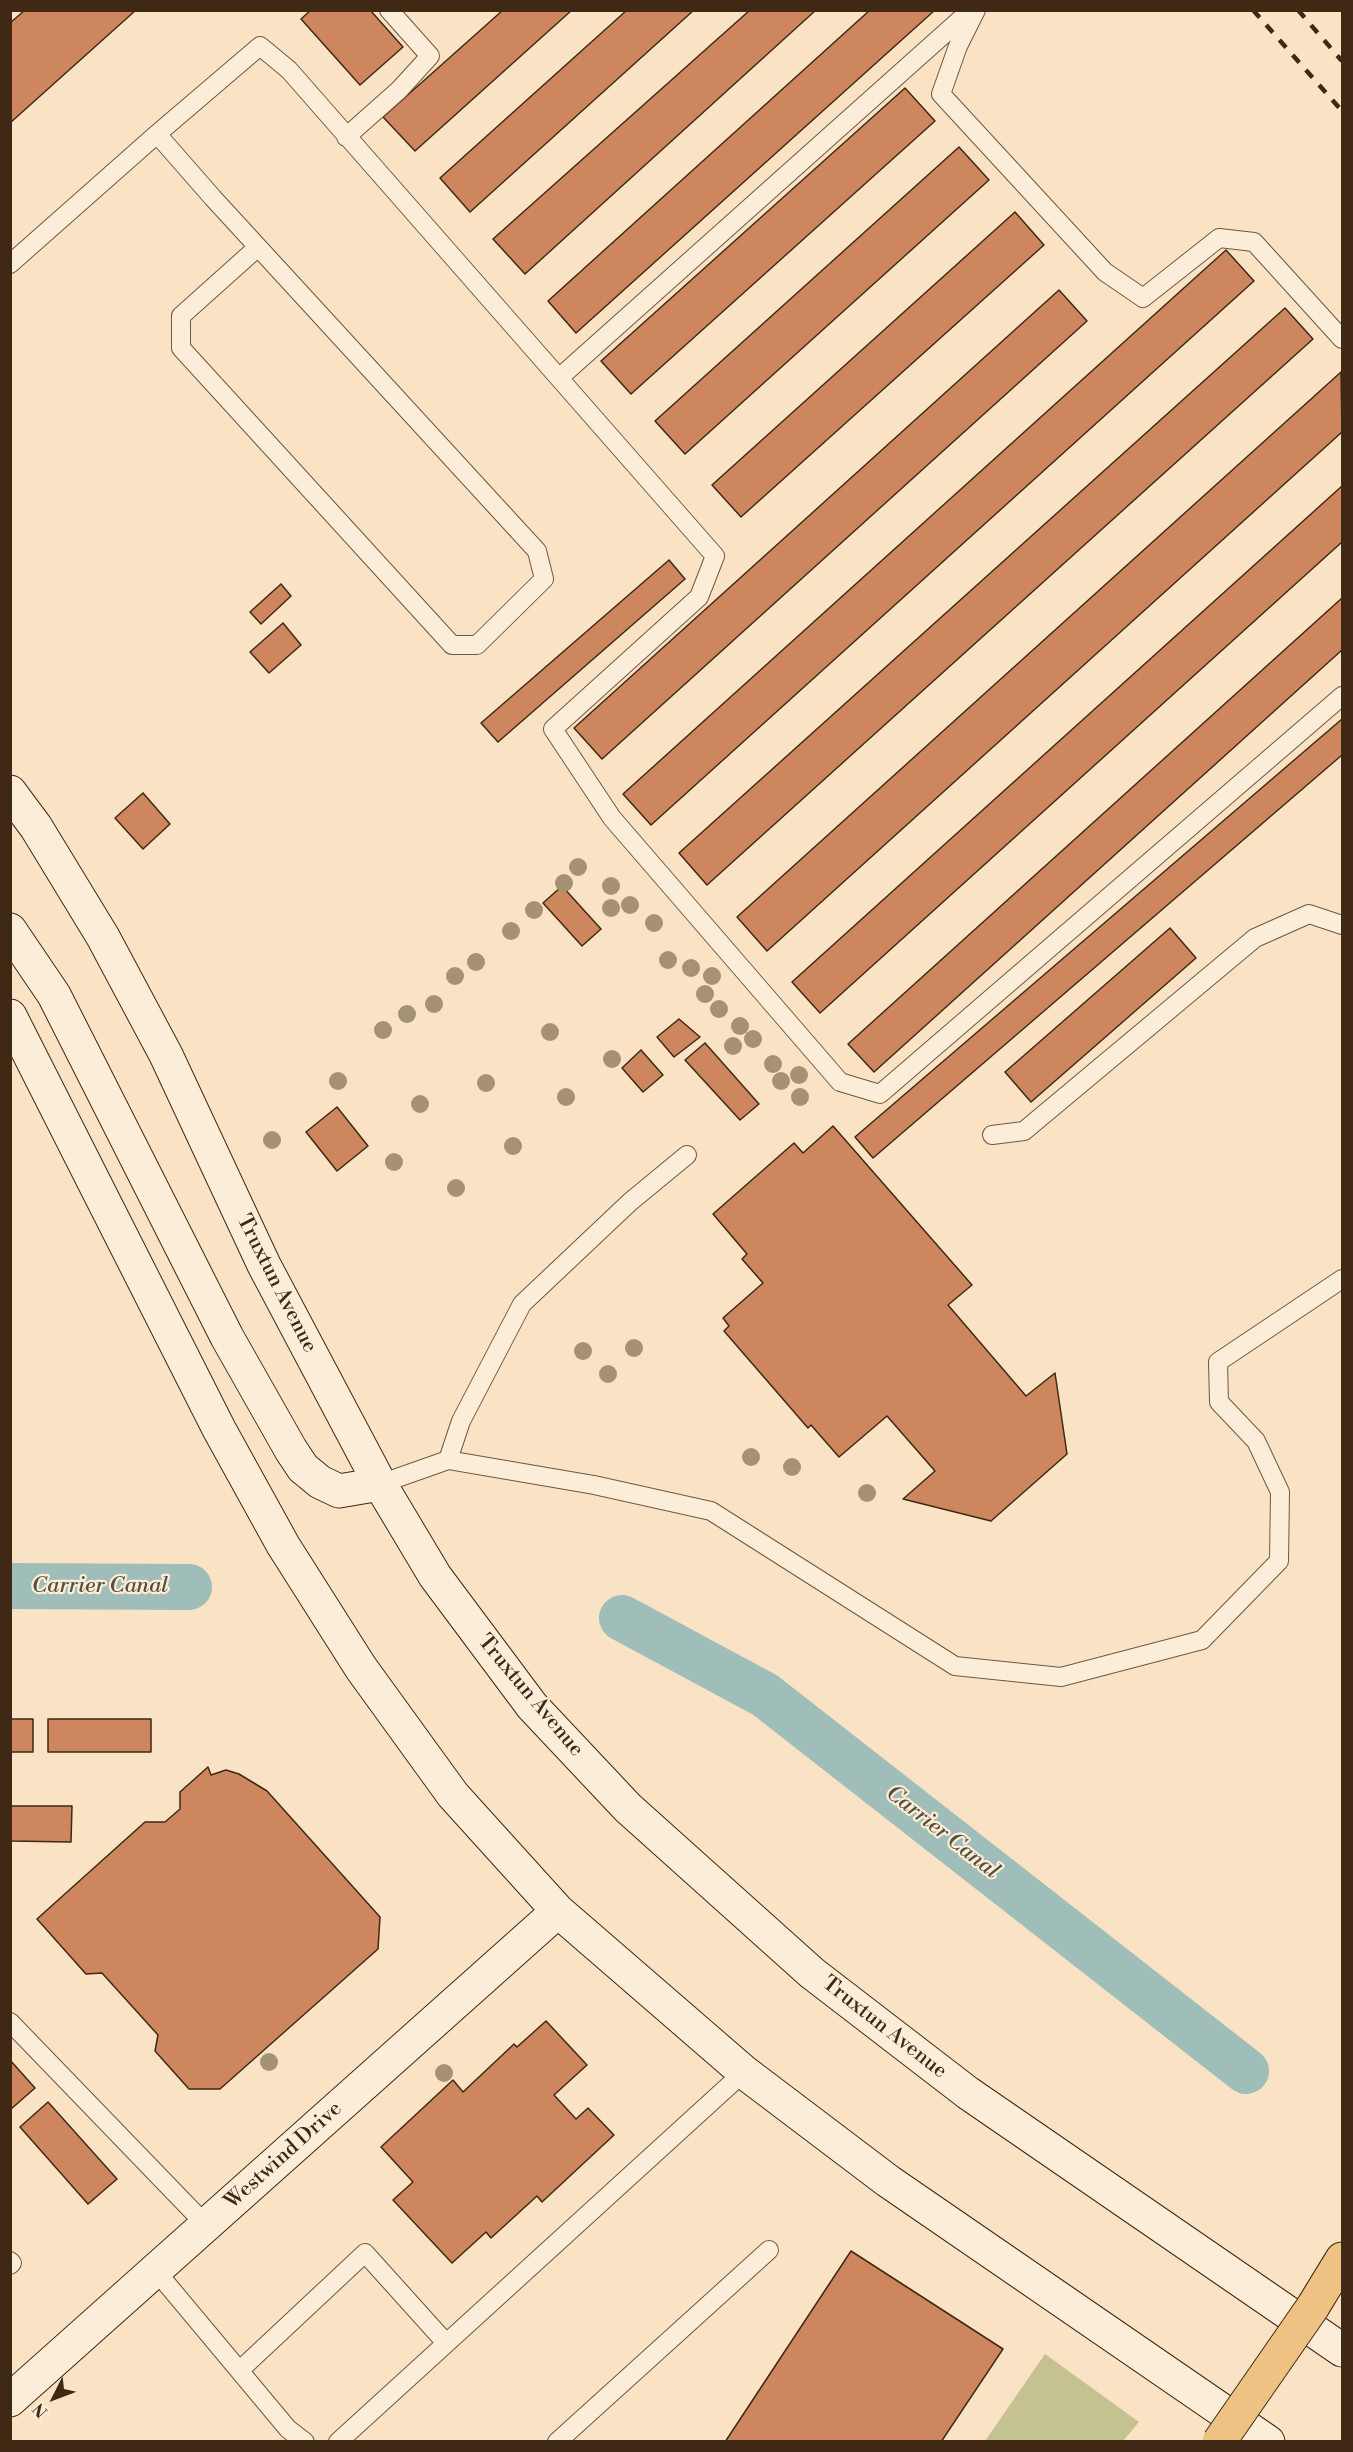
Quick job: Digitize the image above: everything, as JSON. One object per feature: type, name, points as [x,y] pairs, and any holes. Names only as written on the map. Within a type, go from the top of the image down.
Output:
[{"type":"highway","points":[[1219,2442],[1312,2308],[1342,2259]]},
{"type":"main road","name":"Truxtun Avenue","points":[[10,792],[36,827],[103,937],[166,1055],[264,1265],[380,1484],[435,1576],[532,1706],[628,1809],[812,1972],[968,2093],[1342,2350]]},
{"type":"main road","points":[[10,930],[54,995],[227,1337],[303,1468],[320,1482],[339,1491],[380,1484]]},
{"type":"main road","points":[[10,1016],[219,1429],[283,1545],[361,1668],[453,1795],[558,1911],[744,2072],[888,2181],[1268,2442]]},
{"type":"main road","name":"Westwind Drive","points":[[10,2400],[558,1911]]},
{"type":"lane","points":[[346,136],[399,90],[430,56],[389,10]]},
{"type":"lane","points":[[559,378],[971,10]]},
{"type":"lane","points":[[976,10],[958,46],[941,94],[1105,272],[1143,298],[1219,238],[1254,242],[1342,339]]},
{"type":"lane","points":[[10,264],[260,46],[289,70],[715,556],[699,597],[553,729],[612,818],[840,1082],[880,1094],[1342,696]]},
{"type":"lane","points":[[157,134],[537,551],[544,579],[477,645],[452,645],[181,348],[181,316],[258,247]]},
{"type":"lane","points":[[992,1135],[1024,1131],[1256,938],[1309,914],[1342,925]]},
{"type":"lane","points":[[448,1460],[460,1421],[522,1304],[630,1202],[687,1155]]},
{"type":"lane","points":[[380,1484],[448,1460],[594,1485],[711,1511],[955,1666],[1061,1677],[1202,1640],[1279,1561],[1280,1492],[1256,1441],[1219,1402],[1218,1362],[1342,1279]]},
{"type":"lane","points":[[10,2022],[206,2225]]},
{"type":"lane","points":[[338,2442],[744,2072]]},
{"type":"lane","points":[[556,2442],[769,2250]]},
{"type":"lane","points":[[240,2370],[365,2253],[446,2343]]},
{"type":"lane","points":[[156,2271],[288,2429],[305,2442]]},
{"type":"shaded area","points":[[1045,2354],[1139,2422],[1123,2441],[985,2441]]},
{"type":"building","points":[[25,10],[136,10],[10,123],[10,23]]},
{"type":"building","points":[[311,10],[370,10],[403,47],[360,85],[301,19]]},
{"type":"building","points":[[503,10],[572,10],[415,151],[383,117]]},
{"type":"building","points":[[627,10],[694,10],[470,212],[440,178]]},
{"type":"building","points":[[750,10],[816,10],[525,274],[493,239]]},
{"type":"building","points":[[870,10],[935,10],[576,333],[548,301]]},
{"type":"building","points":[[905,88],[935,121],[631,394],[601,361]]},
{"type":"building","points":[[959,147],[989,180],[685,454],[655,421]]},
{"type":"building","points":[[1015,212],[1044,245],[741,517],[712,485]]},
{"type":"building","points":[[1226,250],[1254,281],[651,825],[623,794]]},
{"type":"building","points":[[1059,290],[1087,321],[602,759],[574,728]]},
{"type":"building","points":[[1285,308],[1313,339],[707,885],[679,853]]},
{"type":"building","points":[[1341,372],[1342,432],[767,951],[737,917]]},
{"type":"building","points":[[1342,486],[1342,542],[820,1013],[792,982]]},
{"type":"building","points":[[669,560],[685,579],[498,742],[481,723]]},
{"type":"building","points":[[281,584],[291,596],[261,624],[250,612]]},
{"type":"building","points":[[1342,598],[1342,650],[874,1072],[848,1044]]},
{"type":"building","points":[[283,623],[301,645],[269,673],[250,652]]},
{"type":"building","points":[[1342,719],[1342,755],[873,1158],[855,1137]]},
{"type":"building","points":[[143,793],[170,824],[143,849],[115,818]]},
{"type":"building","points":[[562,886],[601,929],[582,946],[543,903]]},
{"type":"building","points":[[1170,928],[1196,958],[1031,1102],[1005,1072]]},
{"type":"building","points":[[679,1019],[700,1037],[674,1057],[657,1037]]},
{"type":"building","points":[[705,1043],[759,1104],[740,1120],[685,1060]]},
{"type":"building","points":[[641,1050],[663,1075],[643,1092],[622,1068]]},
{"type":"building","points":[[337,1107],[368,1146],[337,1171],[306,1132]]},
{"type":"building","points":[[833,1126],[972,1285],[948,1305],[1026,1396],[1055,1373],[1067,1454],[991,1521],[903,1499],[935,1471],[887,1416],[839,1457],[811,1425],[808,1428],[724,1331],[729,1326],[723,1318],[763,1283],[742,1259],[747,1254],[713,1214],[794,1143],[803,1153]]},
{"type":"building","points":[[10,1719],[33,1719],[33,1752],[10,1752]]},
{"type":"building","points":[[48,1719],[151,1719],[151,1752],[48,1752]]},
{"type":"building","points":[[208,1767],[211,1775],[226,1770],[239,1774],[267,1791],[380,1917],[378,1949],[220,2089],[189,2089],[155,2051],[158,2035],[102,1973],[86,1974],[37,1919],[145,1822],[165,1822],[180,1809],[180,1792]]},
{"type":"building","points":[[10,1806],[72,1806],[71,1842],[10,1841]]},
{"type":"building","points":[[546,2021],[587,2065],[554,2095],[576,2119],[588,2108],[614,2135],[542,2202],[537,2196],[491,2238],[486,2232],[452,2263],[393,2200],[413,2182],[381,2147],[453,2080],[463,2092],[514,2044],[517,2047]]},
{"type":"building","points":[[10,2060],[35,2088],[10,2110]]},
{"type":"building","points":[[48,2102],[117,2179],[88,2204],[20,2127]]},
{"type":"building","points":[[851,2251],[1003,2349],[941,2442],[725,2442]]},
{"type":"waterway","name":"Carrier Canal","points":[[10,1586],[189,1587]]},
{"type":"waterway","name":"Carrier Canal","points":[[622,1618],[765,1695],[1246,2071]]},
{"type":"railway","points":[[1253,10],[1342,111]]},
{"type":"railway","points":[[1298,10],[1342,61]]}]
